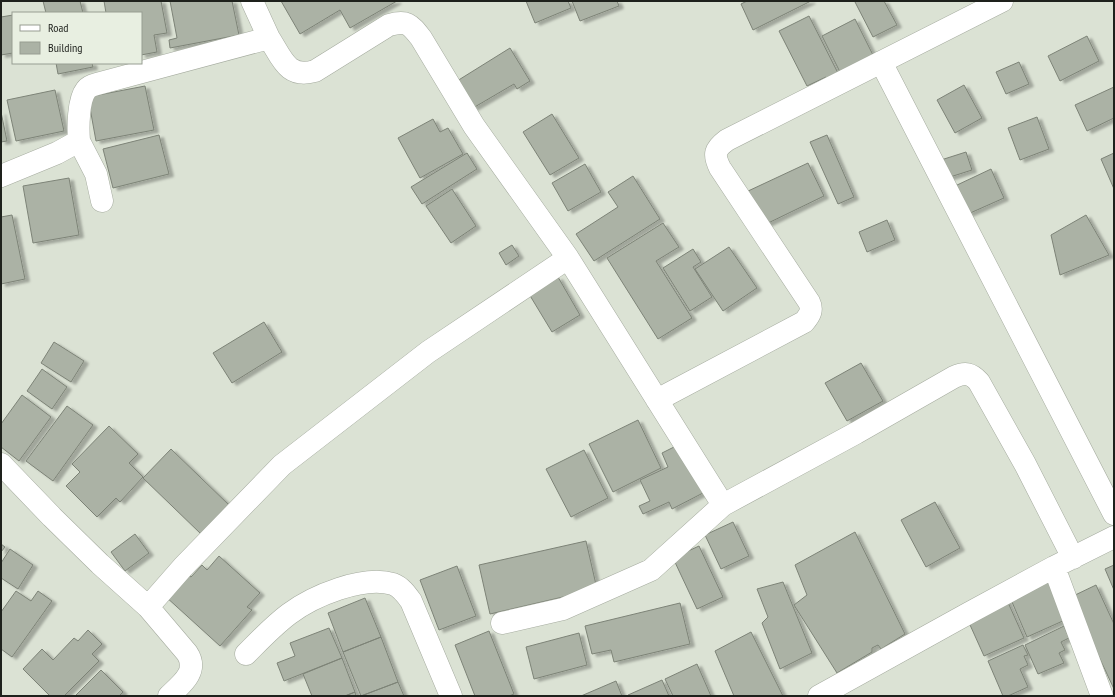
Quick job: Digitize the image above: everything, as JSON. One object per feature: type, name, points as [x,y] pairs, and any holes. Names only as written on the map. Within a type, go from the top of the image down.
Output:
[{"type":"street","points":[[252,1],[270,38],[287,66],[297,73],[306,74],[315,71],[389,25],[401,22],[408,24],[413,28],[421,38],[474,126],[568,258],[723,505]]},
{"type":"street","points":[[657,400],[804,322],[811,313],[809,302],[720,168],[716,161],[715,155],[717,150],[727,140],[1002,1]]},
{"type":"street","points":[[102,201],[96,174],[79,141],[78,127],[82,96],[90,86],[270,38]]},
{"type":"street","points":[[881,62],[1114,514]]},
{"type":"street","points":[[1,176],[58,153],[79,141]]},
{"type":"street","points":[[148,607],[183,567],[282,465],[428,352],[568,258]]},
{"type":"street","points":[[502,623],[563,609],[651,570],[723,505],[856,433],[954,376],[967,373],[973,376],[986,396],[1025,464],[1073,558]]},
{"type":"street","points":[[1,464],[100,564],[148,607],[190,658],[192,669],[185,680],[169,696]]},
{"type":"street","points":[[819,696],[1054,567],[1114,537]]},
{"type":"street","points":[[1054,567],[1102,696]]},
{"type":"street","points":[[246,654],[267,632],[290,613],[319,596],[350,586],[377,582],[394,584],[404,591],[411,600],[451,696]]},
{"type":"building","points":[[43,1],[80,1],[83,12],[46,12]]},
{"type":"building","points":[[104,1],[161,1],[167,33],[154,35],[157,52],[142,55],[142,12],[106,12]]},
{"type":"building","points":[[170,1],[232,1],[239,35],[170,48],[169,40],[177,38]]},
{"type":"building","points":[[281,1],[397,1],[350,28],[340,10],[300,34]]},
{"type":"building","points":[[526,1],[568,1],[571,8],[535,23]]},
{"type":"building","points":[[572,1],[617,1],[619,6],[580,21]]},
{"type":"building","points":[[747,1],[811,1],[753,30],[741,4]]},
{"type":"building","points":[[884,1],[897,25],[873,37],[855,2]]},
{"type":"building","points":[[12,15],[12,53],[1,55],[1,17]]},
{"type":"building","points":[[809,16],[840,77],[829,83],[826,77],[807,86],[779,31]]},
{"type":"building","points":[[855,19],[876,61],[843,78],[822,36]]},
{"type":"building","points":[[1087,36],[1099,61],[1060,81],[1048,56]]},
{"type":"building","points":[[510,48],[530,81],[517,89],[514,84],[473,108],[457,81]]},
{"type":"building","points":[[1019,62],[1029,84],[1006,94],[996,72]]},
{"type":"building","points":[[56,64],[92,64],[93,67],[58,74]]},
{"type":"building","points":[[964,85],[982,118],[955,133],[937,100]]},
{"type":"building","points":[[145,86],[154,130],[96,141],[88,97]]},
{"type":"building","points":[[1114,87],[1114,118],[1087,131],[1075,105]]},
{"type":"building","points":[[55,90],[64,131],[16,141],[7,100]]},
{"type":"building","points":[[1,112],[7,141],[1,142]]},
{"type":"building","points":[[552,114],[579,158],[550,175],[523,132]]},
{"type":"building","points":[[1037,117],[1049,149],[1020,160],[1008,128]]},
{"type":"building","points":[[433,119],[440,132],[448,128],[463,154],[420,178],[398,138]]},
{"type":"building","points":[[159,135],[169,174],[113,188],[103,149]]},
{"type":"building","points":[[827,135],[854,197],[838,204],[810,142]]},
{"type":"building","points":[[966,152],[972,170],[947,178],[941,160]]},
{"type":"building","points":[[467,153],[477,169],[422,204],[411,187]]},
{"type":"building","points":[[1114,153],[1114,189],[1101,159]]},
{"type":"building","points":[[808,163],[824,196],[762,226],[746,192]]},
{"type":"building","points":[[585,164],[601,192],[568,211],[552,183]]},
{"type":"building","points":[[991,169],[1004,198],[968,214],[955,186]]},
{"type":"building","points":[[633,176],[660,219],[594,261],[576,234],[618,207],[608,192]]},
{"type":"building","points":[[69,178],[79,235],[33,243],[23,186]]},
{"type":"building","points":[[452,189],[476,226],[451,243],[426,206]]},
{"type":"building","points":[[12,215],[25,279],[1,284],[1,217]]},
{"type":"building","points":[[1086,215],[1109,255],[1060,275],[1051,235]]},
{"type":"building","points":[[887,220],[895,240],[867,252],[859,232]]},
{"type":"building","points":[[663,223],[679,247],[656,261],[692,318],[658,339],[607,258]]},
{"type":"building","points":[[512,245],[519,256],[506,265],[499,253]]},
{"type":"building","points":[[729,247],[757,288],[723,311],[695,269]]},
{"type":"building","points":[[693,249],[701,262],[693,267],[712,297],[690,311],[663,268]]},
{"type":"building","points":[[558,277],[580,315],[552,332],[529,294]]},
{"type":"building","points":[[264,322],[282,352],[232,383],[213,353]]},
{"type":"building","points":[[54,342],[84,361],[71,382],[41,363]]},
{"type":"building","points":[[861,363],[883,401],[847,421],[825,383]]},
{"type":"building","points":[[42,369],[67,387],[52,409],[27,391]]},
{"type":"building","points":[[22,395],[51,417],[19,461],[1,447],[1,424]]},
{"type":"building","points":[[67,406],[93,425],[53,481],[26,461]]},
{"type":"building","points":[[638,420],[661,468],[613,492],[589,444]]},
{"type":"building","points":[[109,426],[138,454],[129,463],[143,477],[120,502],[116,498],[97,517],[66,486],[80,472],[72,464]]},
{"type":"building","points":[[680,444],[703,493],[672,509],[669,502],[643,514],[639,506],[650,501],[640,480],[668,467],[662,453]]},
{"type":"building","points":[[171,449],[229,505],[201,534],[143,478]]},
{"type":"building","points":[[584,450],[608,498],[571,517],[546,469]]},
{"type":"building","points":[[935,502],[960,548],[926,567],[901,520]]},
{"type":"building","points":[[733,522],[749,556],[721,569],[705,535]]},
{"type":"building","points":[[855,532],[905,634],[881,649],[878,645],[872,648],[872,652],[837,673],[794,605],[807,595],[795,565]]},
{"type":"building","points":[[135,534],[149,553],[125,571],[111,552]]},
{"type":"building","points":[[586,541],[597,589],[490,614],[479,565]]},
{"type":"building","points":[[1,544],[5,547],[1,552]]},
{"type":"building","points":[[699,546],[723,597],[697,609],[673,558]]},
{"type":"building","points":[[10,549],[33,565],[18,589],[1,578],[1,563]]},
{"type":"building","points":[[219,556],[260,593],[247,607],[252,610],[220,646],[165,596],[185,573],[191,577],[202,565],[207,570]]},
{"type":"building","points":[[1114,565],[1114,590],[1105,569]]},
{"type":"building","points":[[457,566],[476,616],[439,630],[420,580]]},
{"type":"building","points":[[1047,578],[1065,620],[1027,637],[1009,595]]},
{"type":"building","points":[[783,582],[812,653],[780,669],[762,623],[768,617],[757,589]]},
{"type":"building","points":[[1096,585],[1114,624],[1114,689],[1071,597]]},
{"type":"building","points":[[16,591],[31,601],[38,591],[52,601],[12,657],[1,649],[1,612]]},
{"type":"building","points":[[365,598],[381,637],[343,652],[328,613]]},
{"type":"building","points":[[1006,598],[1024,638],[984,656],[966,616]]},
{"type":"building","points":[[680,603],[690,644],[614,662],[611,650],[592,654],[585,626]]},
{"type":"building","points":[[1064,626],[1069,638],[1061,642],[1065,650],[1059,653],[1064,663],[1038,674],[1025,645]]},
{"type":"building","points":[[329,628],[342,658],[284,681],[277,663],[295,656],[290,643]]},
{"type":"building","points":[[88,630],[102,644],[92,654],[99,661],[64,696],[50,696],[23,669],[42,649],[53,660],[74,638],[78,641]]},
{"type":"building","points":[[489,631],[514,694],[509,696],[475,696],[455,645]]},
{"type":"building","points":[[751,632],[783,696],[734,696],[715,651]]},
{"type":"building","points":[[579,633],[587,665],[534,679],[526,647]]},
{"type":"building","points":[[381,637],[398,682],[361,696],[343,652]]},
{"type":"building","points":[[1023,645],[1028,655],[1024,656],[1028,665],[1020,669],[1028,687],[1008,696],[1003,696],[988,661]]},
{"type":"building","points":[[342,658],[355,692],[345,696],[312,696],[303,674]]},
{"type":"building","points":[[697,664],[711,696],[673,696],[665,679]]},
{"type":"building","points":[[101,670],[123,692],[119,696],[75,696]]},
{"type":"building","points":[[662,680],[669,696],[628,695]]},
{"type":"building","points":[[616,681],[622,696],[581,696]]},
{"type":"building","points":[[398,682],[404,696],[361,696]]},
{"type":"building","points":[[355,692],[356,696],[345,696]]}]
